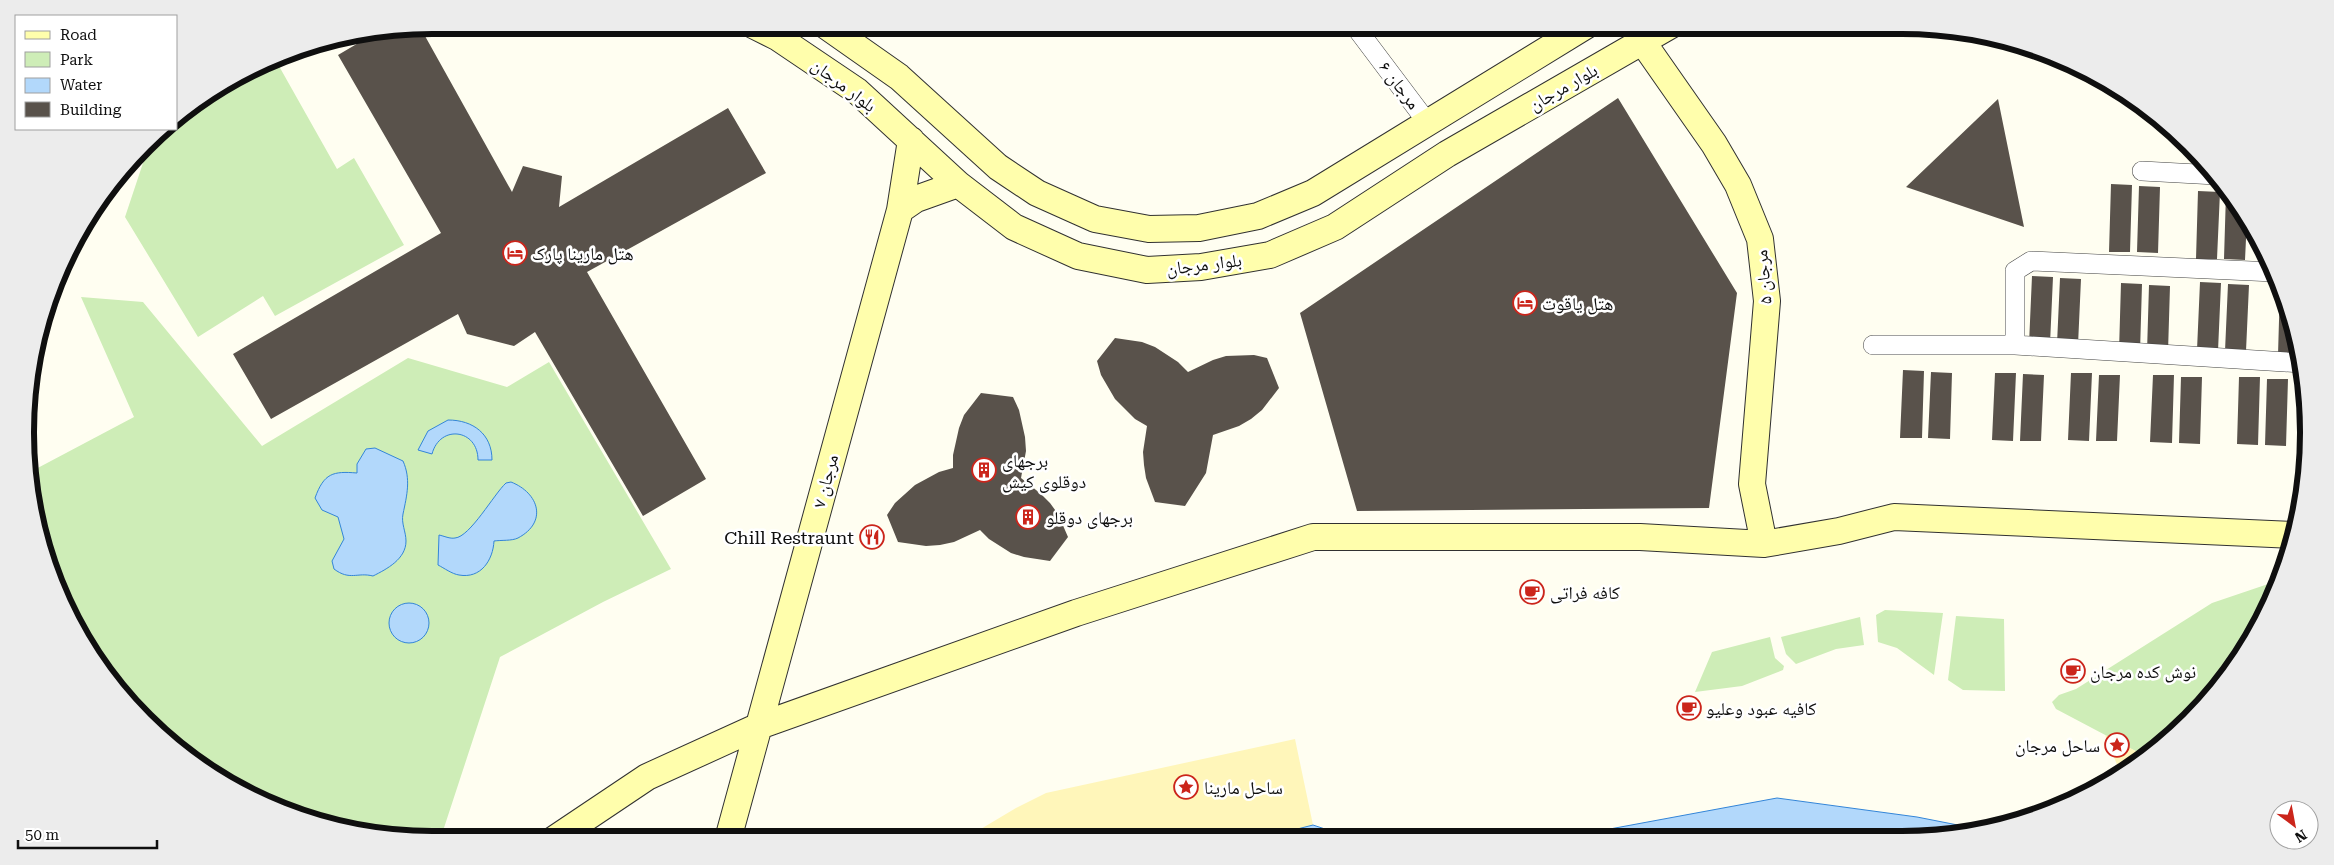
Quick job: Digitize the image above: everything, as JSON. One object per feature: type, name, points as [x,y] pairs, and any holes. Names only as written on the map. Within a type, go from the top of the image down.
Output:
[{"type":"street","name":"بلوار مرجان","points":[[770,34],[857,91],[958,184],[1014,227],[1078,256],[1147,270],[1201,267],[1270,254],[1335,227],[1447,154],[1655,34]]},
{"type":"street","name":"بلوار مرجان","points":[[838,34],[899,77],[998,167],[1037,193],[1095,219],[1149,229],[1199,228],[1258,216],[1314,193],[1572,34]]},
{"type":"street","name":"مرجان ۶","points":[[1361,34],[1427,122]]},
{"type":"street","name":"مرجان ۵","points":[[1642,41],[1714,144],[1733,177],[1760,239],[1767,301],[1752,484],[1764,544]]},
{"type":"street","points":[[1427,122],[1447,154]]},
{"type":"street","name":"مرجان ۷","points":[[730,831],[900,210],[911,140]]},
{"type":"street","points":[[2142,172],[2205,175]]},
{"type":"street","points":[[900,210],[916,199],[958,184]]},
{"type":"street","points":[[2015,345],[2015,271],[2031,260],[2266,272]]},
{"type":"street","points":[[1873,346],[2015,345],[2294,363]]},
{"type":"street","points":[[566,831],[647,777],[759,726],[1076,613],[1313,536],[1640,537],[1764,544],[1839,531],[1894,517],[2287,535]]},
{"type":"green space","points":[[278,65],[337,169],[354,158],[404,245],[275,316],[263,296],[198,337],[125,217],[145,158],[151,151],[174,130],[178,130],[178,126],[190,116],[211,101],[233,87]]},
{"type":"green space","points":[[81,297],[143,302],[262,446],[408,358],[507,387],[549,362],[671,569],[603,602],[500,657],[443,831],[380,828],[329,818],[280,801],[256,790],[233,778],[190,749],[151,714],[116,675],[87,632],[75,609],[64,585],[47,536],[41,510],[36,469],[134,417]]},
{"type":"green space","points":[[2271,583],[2247,632],[2218,675],[2183,714],[2139,753],[2056,709],[2052,702],[2059,695],[2076,689],[2212,603]]},
{"type":"green space","points":[[1885,610],[1943,613],[1934,675],[1897,648],[1878,642],[1876,615]]},
{"type":"green space","points":[[1956,616],[2004,619],[2005,691],[1963,690],[1948,680]]},
{"type":"green space","points":[[1860,617],[1864,645],[1836,649],[1796,664],[1786,654],[1781,637]]},
{"type":"green space","points":[[1770,637],[1775,658],[1784,666],[1783,670],[1742,686],[1695,692],[1712,652]]},
{"type":"sand","name":"ساحل مرجان","points":[[2105,735],[2139,753],[2118,767]]},
{"type":"sand","name":"ساحل مارینا","points":[[1295,739],[1313,825],[1289,831],[977,831],[1046,793]]},
{"type":"water","points":[[448,420],[465,423],[479,430],[489,443],[492,460],[478,460],[472,442],[458,434],[443,438],[436,444],[432,454],[418,450],[428,431]]},
{"type":"water","points":[[375,448],[403,461],[407,474],[408,487],[403,517],[406,538],[405,547],[395,563],[373,576],[345,575],[334,569],[332,561],[344,539],[338,517],[322,510],[315,498],[322,483],[330,475],[336,473],[357,473],[357,464],[366,449]]},
{"type":"water","points":[[511,482],[521,487],[533,500],[536,508],[534,524],[516,539],[494,541],[488,561],[484,567],[474,574],[456,574],[438,565],[439,535],[453,538],[461,536],[468,531],[501,488],[506,483]]},
{"type":"water","points":[[413,603],[420,606],[426,612],[429,623],[428,631],[420,640],[413,643],[405,643],[398,640],[390,631],[389,619],[392,612],[401,604]]},
{"type":"water","points":[[1777,798],[1917,817],[1964,826],[1902,831],[1599,831]]},
{"type":"water","points":[[1313,825],[1331,831],[1289,831]]},
{"type":"building","name":"هتل مارینا پارک","points":[[424,34],[512,192],[523,166],[562,176],[559,207],[728,108],[766,173],[587,272],[706,479],[643,516],[535,332],[514,346],[467,334],[458,314],[271,419],[233,354],[441,233],[338,55],[364,40]]},
{"type":"building","name":"هتل یاقوت","points":[[1618,98],[1737,293],[1709,508],[1357,511],[1300,313]]},
{"type":"building","points":[[1998,99],[2024,227],[1906,187]]},
{"type":"building","points":[[2111,184],[2132,185],[2130,252],[2109,252]]},
{"type":"building","points":[[2139,186],[2160,187],[2158,253],[2137,252]]},
{"type":"building","points":[[2198,191],[2219,192],[2217,259],[2196,259]]},
{"type":"building","points":[[2226,201],[2246,232],[2245,260],[2224,259]]},
{"type":"building","points":[[2032,276],[2053,277],[2050,344],[2029,344]]},
{"type":"building","points":[[2060,278],[2081,279],[2078,345],[2057,344]]},
{"type":"building","points":[[2200,282],[2221,283],[2218,351],[2197,350]]},
{"type":"building","points":[[2121,283],[2142,284],[2140,352],[2119,351]]},
{"type":"building","points":[[2228,284],[2249,285],[2246,351],[2225,351]]},
{"type":"building","points":[[2149,285],[2170,286],[2168,352],[2147,352]]},
{"type":"building","points":[[2279,305],[2293,356],[2278,355]]},
{"type":"building","points":[[1115,338],[1142,342],[1155,347],[1178,362],[1188,372],[1226,356],[1254,355],[1267,358],[1279,388],[1262,410],[1251,419],[1239,426],[1213,435],[1206,473],[1185,506],[1155,502],[1146,478],[1144,465],[1143,452],[1147,426],[1135,419],[1115,399],[1101,375],[1097,361]]},
{"type":"building","points":[[1903,370],[1924,371],[1922,438],[1900,438]]},
{"type":"building","points":[[1931,372],[1952,373],[1950,439],[1928,438]]},
{"type":"building","points":[[1995,373],[2016,373],[2013,441],[1992,440]]},
{"type":"building","points":[[2071,373],[2092,373],[2089,441],[2068,440]]},
{"type":"building","points":[[2023,374],[2044,375],[2041,441],[2020,441]]},
{"type":"building","points":[[2099,375],[2120,375],[2117,441],[2096,441]]},
{"type":"building","points":[[2153,375],[2174,375],[2172,443],[2150,442]]},
{"type":"building","points":[[2181,377],[2202,377],[2200,444],[2179,443]]},
{"type":"building","points":[[2239,377],[2260,377],[2258,445],[2237,444]]},
{"type":"building","points":[[2267,379],[2288,379],[2286,446],[2265,445]]},
{"type":"building","name":"برجهای دوقلوی کیش","points":[[981,393],[1013,397],[1019,410],[1026,451],[1021,478],[1050,503],[1058,514],[1068,537],[1050,561],[1011,553],[989,539],[980,530],[954,542],[940,545],[926,546],[898,542],[887,515],[895,503],[915,485],[939,472],[953,468],[953,455],[959,428],[964,415]]},
{"type":"place","name":"هتل مارینا پارک","points":[[515,253]]},
{"type":"place","name":"هتل یاقوت","points":[[1525,303]]},
{"type":"place","name":"برجهای دوقلوی کیش","points":[[984,470]]},
{"type":"place","name":"برجهای دوقلو","points":[[1028,517]]},
{"type":"place","name":"Chill Restraunt","points":[[872,537]]},
{"type":"place","name":"کافه فراتی","points":[[1532,592]]},
{"type":"place","name":"نوش کده مرجان","points":[[2073,671]]},
{"type":"place","name":"کافیه عبود وعلیو","points":[[1689,708]]},
{"type":"place","name":"ساحل مرجان","points":[[2117,745]]},
{"type":"place","name":"ساحل مارینا","points":[[1186,787]]}]
